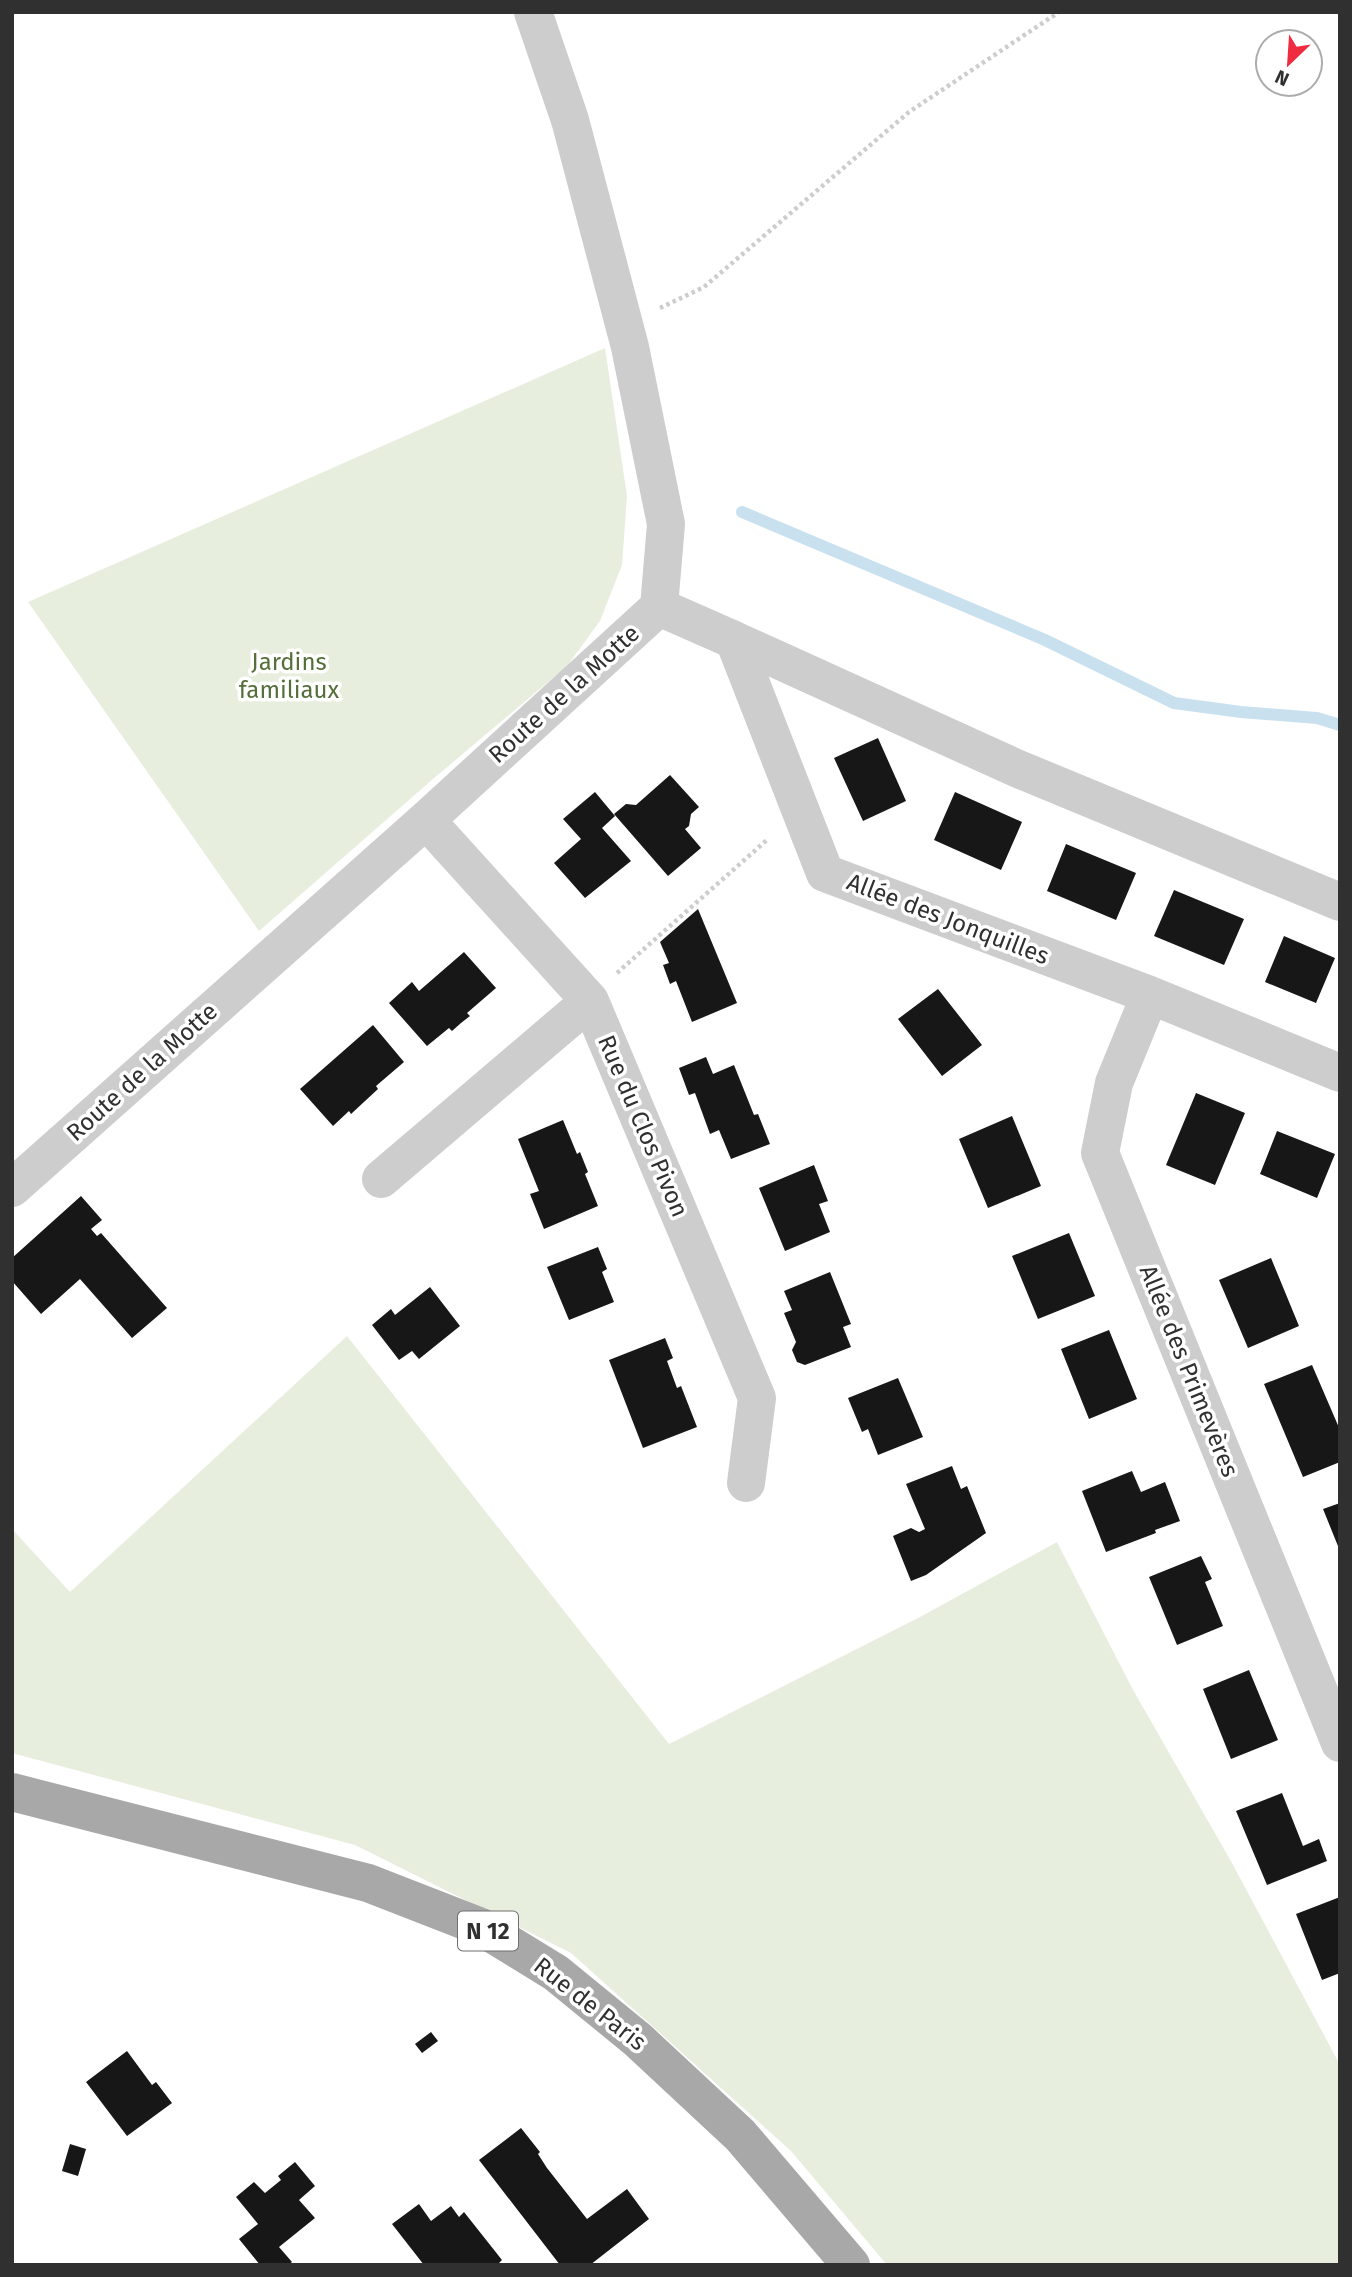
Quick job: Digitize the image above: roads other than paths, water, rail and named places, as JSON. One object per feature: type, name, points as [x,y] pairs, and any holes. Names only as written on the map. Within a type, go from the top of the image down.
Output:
[{"type":"main road","name":"Rue de Paris","points":[[12,1792],[368,1882],[481,1927],[556,1973],[638,2040],[740,2135],[851,2265]]},
{"type":"street","name":"Route de la Motte","points":[[12,1188],[426,820],[659,607],[666,524],[625,326],[570,120],[533,12]]},
{"type":"street","points":[[659,607],[1016,768],[1340,902]]},
{"type":"street","name":"Allée des Jonquilles","points":[[734,640],[825,873],[1150,995],[1340,1073]]},
{"type":"street","name":"Rue du Clos Pivon","points":[[426,820],[589,1000],[757,1398],[746,1483]]},
{"type":"street","name":"Allée des Primevères","points":[[1150,995],[1114,1083],[1100,1153],[1340,1743]]},
{"type":"street","points":[[381,1179],[589,1000]]},
{"type":"waterway","points":[[742,512],[1045,640],[1174,703],[1317,718],[1340,725]]},
{"type":"park label","name":"Jardins familiaux","points":[[289,676]]}]
